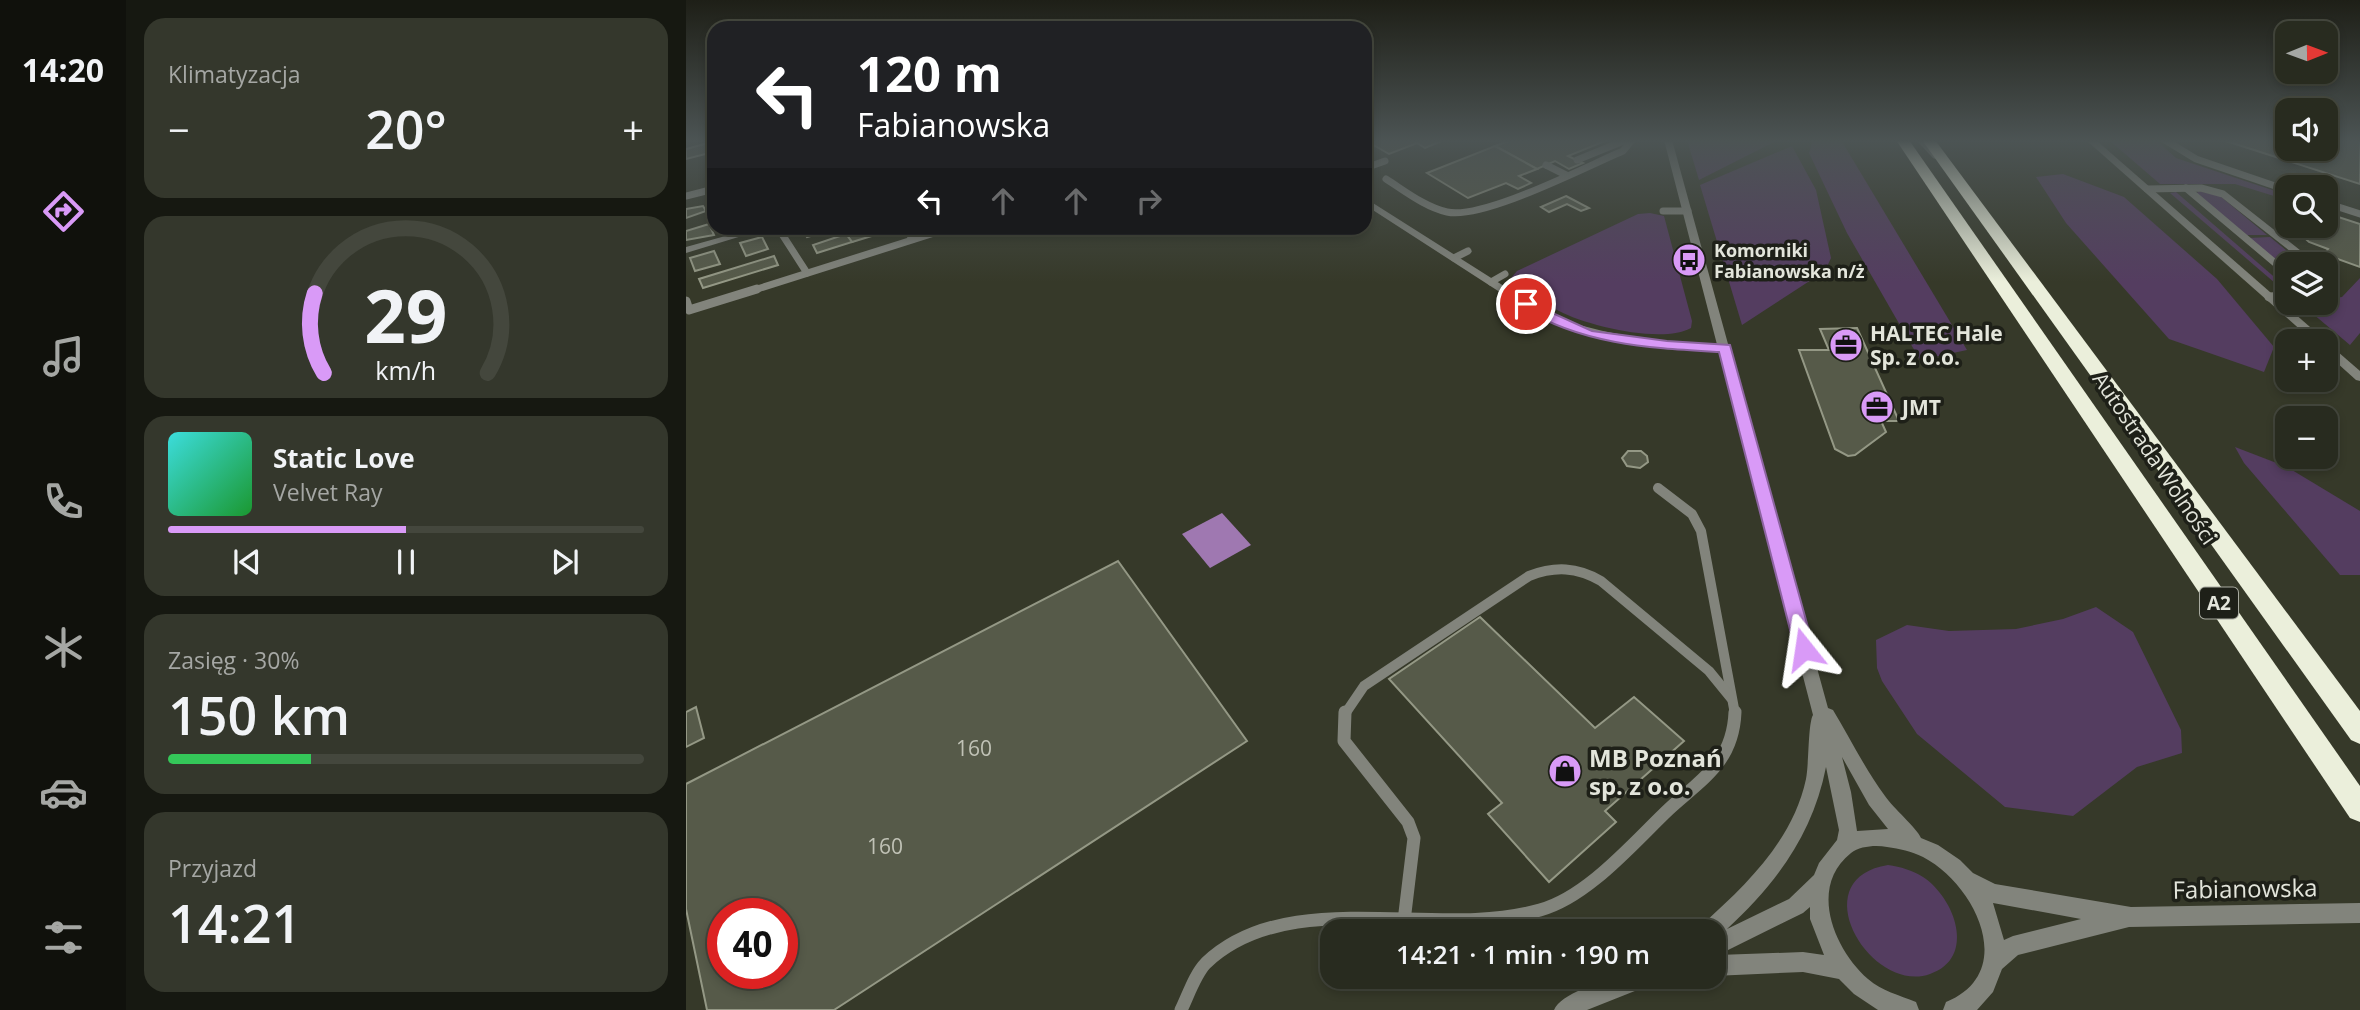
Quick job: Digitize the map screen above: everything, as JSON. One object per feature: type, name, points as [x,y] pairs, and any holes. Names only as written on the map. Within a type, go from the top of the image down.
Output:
[{"type":"highway","name":"Autostrada Wolności","points":[[1934,187],[2360,809]]},
{"type":"highway","name":"Autostrada Wolności","points":[[1963,187],[2360,732]]},
{"type":"street","points":[[1681,187],[1846,809],[1846,845]]},
{"type":"street","points":[[2147,189],[2306,329]]},
{"type":"street","points":[[1372,205],[1544,316],[1589,334],[1656,344],[1725,348]]},
{"type":"street","points":[[686,250],[738,235]]},
{"type":"street","points":[[2338,358],[2360,377]]},
{"type":"street","points":[[1818,702],[1895,827],[1951,863],[1966,879],[1989,916],[1995,943],[1993,971],[1980,994],[1962,1007]]},
{"type":"street","points":[[1724,919],[1746,899],[1779,862],[1804,814],[1818,765],[1818,702]]},
{"type":"street","points":[[1908,1010],[1875,1001],[1844,969],[1826,940],[1818,911],[1819,883],[1829,860],[1846,845],[1870,836],[1896,837],[1924,846]]},
{"type":"street","name":"Fabianowska","points":[[1966,879],[2005,896],[2131,917],[2360,913]]},
{"type":"street","points":[[1726,941],[1796,906],[1819,883]]},
{"type":"street","name":"Fabianowska","points":[[1994,962],[2013,946],[2131,917]]},
{"type":"street","points":[[1726,965],[1803,962],[1844,969]]},
{"type":"street","points":[[1565,1010],[1613,989]]},
{"type":"lane","points":[[1399,187],[1435,209],[1459,213],[1484,209],[1537,187]]},
{"type":"lane","points":[[2186,188],[2275,263]]},
{"type":"lane","points":[[2147,189],[2207,189],[2228,197],[2297,252]]},
{"type":"lane","points":[[686,196],[707,191]]},
{"type":"lane","points":[[2338,207],[2360,214]]},
{"type":"lane","points":[[1663,211],[1688,211]]},
{"type":"lane","points":[[783,235],[807,273]]},
{"type":"lane","points":[[910,235],[913,239]]},
{"type":"lane","points":[[687,307],[926,235]]},
{"type":"lane","points":[[1454,258],[1468,251]]},
{"type":"lane","points":[[1491,282],[1505,274]]},
{"type":"lane","points":[[2269,297],[2275,297]]},
{"type":"lane","points":[[1510,919],[1546,908],[1589,883],[1721,761],[1734,736],[1735,707],[1700,525],[1692,514],[1658,488]]},
{"type":"lane","points":[[1404,919],[1414,838],[1408,822],[1344,741],[1341,727],[1344,711],[1364,686],[1529,576],[1558,568],[1589,573],[1601,580],[1718,679],[1735,707]]},
{"type":"lane","points":[[1181,1010],[1186,994],[1209,959],[1225,944],[1259,928],[1320,922]]},
{"type":"shaded area","points":[[1701,187],[1814,187],[1831,258],[1825,271],[1742,325]]},
{"type":"shaded area","points":[[1825,187],[1869,187],[1967,350],[1920,360],[1847,233]]},
{"type":"shaded area","points":[[2043,187],[2098,187],[2124,197],[2217,279],[2274,347],[2264,372],[2169,339],[2066,223]]},
{"type":"shaded area","points":[[2245,187],[2263,187],[2275,191],[2275,196]]},
{"type":"shaded area","points":[[2198,191],[2220,196],[2267,235],[2247,235],[2197,194]]},
{"type":"shaded area","points":[[2176,192],[2275,278],[2275,283],[2170,193]]},
{"type":"shaded area","points":[[1638,214],[1664,216],[1692,321],[1691,328],[1678,332],[1644,334],[1606,327],[1559,311],[1513,283],[1511,278],[1517,271]]},
{"type":"shaded area","points":[[2270,237],[2288,252],[2275,252],[2275,260],[2249,238]]},
{"type":"shaded area","points":[[2360,278],[2360,333],[2350,345],[2338,335],[2338,329],[2331,329],[2314,315],[2338,315],[2338,298],[2342,297]]},
{"type":"shaded area","points":[[2235,447],[2275,462],[2275,469],[2290,469],[2360,511],[2360,575],[2340,575],[2244,463]]},
{"type":"shaded area","points":[[1222,513],[1251,545],[1210,568],[1182,534]]},
{"type":"shaded area","points":[[2096,607],[2133,632],[2181,730],[2182,753],[2137,767],[2073,816],[2005,807],[1917,734],[1882,681],[1877,668],[1876,640],[1907,625],[1949,631],[2016,629],[2063,619]]},
{"type":"shaded area","points":[[1888,865],[1915,872],[1923,877],[1944,899],[1952,913],[1957,942],[1953,955],[1945,966],[1930,974],[1908,976],[1886,968],[1868,952],[1854,933],[1848,911],[1850,891],[1862,875]]},
{"type":"building","points":[[1450,187],[1496,187],[1468,198]]},
{"type":"building","points":[[1566,196],[1589,208],[1581,211],[1567,204],[1549,212],[1541,207]]},
{"type":"building","points":[[703,206],[706,211],[686,218],[686,209]]},
{"type":"building","points":[[2338,217],[2360,224],[2360,267],[2338,259],[2338,252],[2326,252],[2328,249],[2305,238],[2338,238]]},
{"type":"building","points":[[707,225],[707,235],[714,235],[686,240],[686,231]]},
{"type":"building","points":[[843,235],[847,235],[852,242],[817,253],[813,245]]},
{"type":"building","points":[[847,235],[875,235],[852,242]]},
{"type":"building","points":[[762,237],[768,249],[746,256],[740,243]]},
{"type":"building","points":[[714,251],[720,264],[695,271],[690,258]]},
{"type":"building","points":[[774,256],[778,265],[703,288],[699,279]]},
{"type":"building","points":[[1857,328],[1899,421],[1881,421],[1886,432],[1855,455],[1848,456],[1835,449],[1799,350],[1829,350],[1820,329]]},
{"type":"building","points":[[1628,451],[1641,451],[1647,456],[1648,462],[1640,468],[1627,466],[1622,458]]},
{"type":"building","points":[[1118,561],[1247,741],[834,1010],[707,1010],[686,909],[686,784]]},
{"type":"building","points":[[1480,617],[1595,728],[1634,697],[1684,741],[1605,811],[1616,822],[1549,882],[1488,814],[1502,803],[1389,679]]},
{"type":"building","points":[[696,707],[704,738],[686,747],[686,712]]},
{"type":"place","name":"Komorniki Fabianowska n/ż","points":[[1689,260]]},
{"type":"place","name":"HALTEC Hale Sp. z o.o.","points":[[1846,345]]},
{"type":"place","name":"JMT","points":[[1877,407]]},
{"type":"place","name":"MB Poznań sp. z o.o.","points":[[1565,771]]},
{"type":"route","points":[[1526,304],[1544,316],[1589,334],[1624,341],[1725,348],[1804,649]]}]
